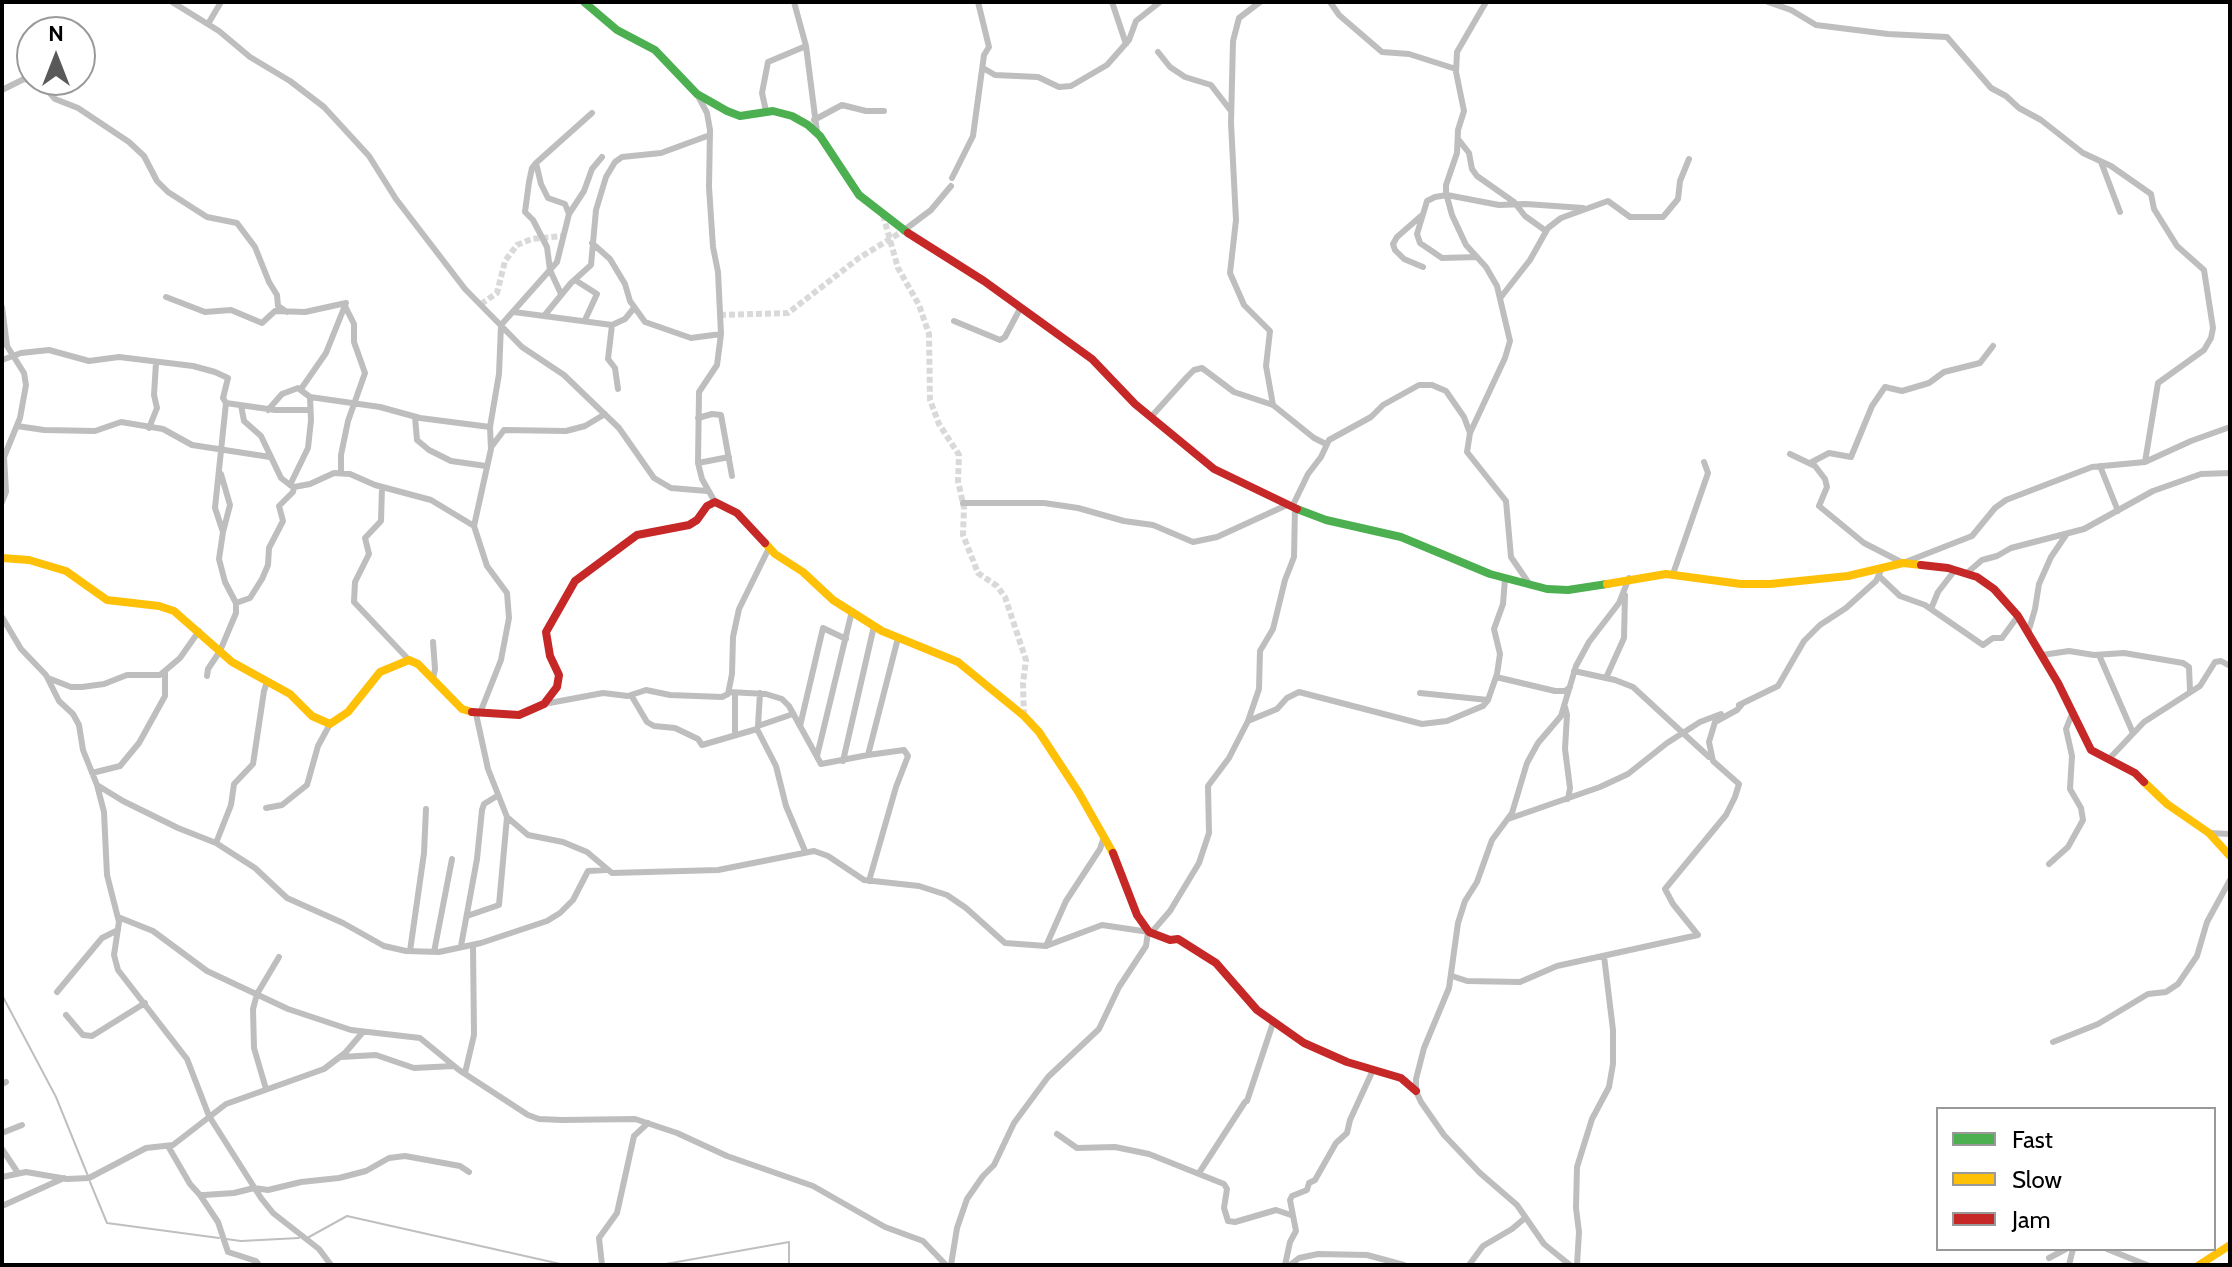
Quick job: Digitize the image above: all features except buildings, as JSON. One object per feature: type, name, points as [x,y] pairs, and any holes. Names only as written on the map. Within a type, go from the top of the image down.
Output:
[{"type":"street","points":[[172,2],[324,107],[369,156],[446,267],[522,347],[553,366],[605,414],[633,446],[656,480],[671,488],[707,491]]},
{"type":"street","points":[[185,9],[189,2]]},
{"type":"street","points":[[208,24],[221,2]]},
{"type":"street","points":[[584,2],[617,30],[661,54],[697,94],[707,113],[710,135],[709,187],[721,334],[717,365],[699,392],[698,463],[707,491],[715,502],[737,513],[769,548],[803,572],[824,593],[874,626],[958,662],[1024,716],[1042,736],[1104,837],[1116,858],[1137,915],[1149,932]]},
{"type":"street","points":[[794,2],[806,46],[817,132],[859,195],[903,231],[1021,307],[1101,366],[1125,395],[1214,469],[1291,506],[1344,525],[1421,544],[1505,579],[1528,582],[1547,589],[1568,590],[1629,578],[1673,574],[1754,585],[1881,573]]},
{"type":"street","points":[[903,231],[931,210],[952,182],[973,136],[989,45],[978,2]]},
{"type":"street","points":[[1112,2],[1126,44]]},
{"type":"street","points":[[983,68],[990,74],[1038,77],[1054,86],[1067,87],[1103,68],[1126,44],[1136,21],[1160,2]]},
{"type":"street","points":[[1260,2],[1239,18],[1233,41],[1231,111],[1236,204],[1230,273],[1244,305],[1270,331],[1266,366],[1273,405]]},
{"type":"street","points":[[1330,2],[1339,15],[1382,52],[1409,54],[1456,69]]},
{"type":"street","points":[[1486,2],[1458,49],[1456,69],[1464,109],[1455,163],[1446,185],[1455,223],[1466,245],[1491,274],[1501,297],[1510,341],[1470,433],[1467,452],[1506,501],[1511,557],[1528,582]]},
{"type":"street","points":[[1768,2],[1789,9],[1816,25],[1947,37],[1989,86],[2075,147],[2111,166],[2151,194],[2154,209],[2177,246],[2203,268],[2213,328],[2204,350],[2158,383],[2145,462]]},
{"type":"street","points":[[766,111],[762,93],[768,62],[806,46]]},
{"type":"street","points":[[1158,52],[1170,67],[1185,77],[1211,85],[1231,111]]},
{"type":"street","points":[[2,90],[24,79],[41,83],[55,99],[78,108],[129,142],[144,156],[164,189],[207,217],[237,223],[255,247],[276,294],[278,306],[287,312]]},
{"type":"street","points":[[697,94],[736,115],[766,111],[792,116],[817,132]]},
{"type":"street","points":[[814,120],[842,105],[866,111],[884,111]]},
{"type":"street","points":[[561,294],[550,270],[547,247],[533,220],[525,212],[531,171],[592,113]]},
{"type":"street","points":[[544,316],[561,294],[591,265],[596,210],[606,177],[617,160],[632,155],[661,153],[710,135]]},
{"type":"street","points":[[1458,139],[1469,153],[1477,176],[1517,204],[1527,218],[1546,231]]},
{"type":"street","points":[[491,449],[490,427],[499,374],[501,325],[559,259],[560,243],[569,214],[584,191],[592,169],[602,157]]},
{"type":"street","points":[[1501,297],[1555,221],[1608,201],[1630,217],[1663,217],[1678,199],[1680,181],[1689,159]]},
{"type":"street","points":[[2101,162],[2120,212]]},
{"type":"street","points":[[536,163],[546,195],[565,204],[569,214]]},
{"type":"street","points":[[1477,257],[1446,259],[1430,252],[1418,239],[1427,201],[1447,195],[1499,205],[1586,208]]},
{"type":"street","points":[[1421,216],[1393,244],[1404,259],[1423,267]]},
{"type":"street","points":[[591,243],[608,257],[634,308],[652,326],[696,338],[721,334]]},
{"type":"street","points":[[575,280],[597,294],[585,320]]},
{"type":"street","points":[[166,297],[205,312],[231,310],[259,323],[265,322],[274,311],[305,312],[346,303],[354,324],[354,342],[365,368],[341,455],[341,473]]},
{"type":"street","points":[[2,307],[5,338],[25,378],[17,426],[4,457],[6,492],[2,502]]},
{"type":"street","points":[[954,321],[1000,340],[1005,337],[1021,307]]},
{"type":"street","points":[[301,389],[326,353],[346,308]]},
{"type":"street","points":[[514,312],[612,325],[625,319],[634,308]]},
{"type":"street","points":[[612,325],[608,359],[615,367],[618,389]]},
{"type":"street","points":[[1810,463],[1829,453],[1851,457],[1872,406],[1885,387],[1902,391],[1929,383],[1944,372],[1980,363],[1993,346]]},
{"type":"street","points":[[2,360],[12,355],[49,350],[89,361],[115,357],[193,366],[226,376],[228,382],[223,398],[226,403],[215,508],[223,532]]},
{"type":"street","points":[[149,428],[157,408],[154,395],[156,363]]},
{"type":"street","points":[[1150,417],[1198,368],[1206,370],[1234,392],[1273,405],[1326,444]]},
{"type":"street","points":[[948,1265],[967,1199],[998,1159],[1014,1123],[1060,1064],[1099,1029],[1119,987],[1146,946],[1149,932],[1170,911],[1199,863],[1209,833],[1208,786],[1229,758],[1248,721],[1259,689],[1260,651],[1273,629],[1294,557],[1291,506],[1326,444],[1341,432],[1371,417],[1386,403],[1425,384],[1450,395],[1470,433]]},
{"type":"street","points":[[268,410],[289,390],[301,389],[310,397],[355,402],[415,417],[490,427]]},
{"type":"street","points":[[236,603],[250,598],[268,565],[269,548],[283,521],[279,506],[293,492],[292,486],[308,448],[310,397]]},
{"type":"street","points":[[226,403],[268,410],[310,410]]},
{"type":"street","points":[[241,405],[244,421],[261,436],[281,478],[292,486],[310,484],[326,475],[341,473],[382,487],[414,493],[474,526]]},
{"type":"street","points":[[605,414],[585,426],[566,431],[504,430],[491,449],[474,526],[487,566],[507,593],[509,613],[501,660],[478,714],[488,769],[497,796],[507,817],[528,835],[563,842],[587,852],[606,870]]},
{"type":"street","points":[[698,418],[721,415],[732,476]]},
{"type":"street","points":[[415,417],[417,440],[429,450],[451,461],[486,466]]},
{"type":"street","points":[[17,426],[95,431],[121,422],[163,429],[187,444],[270,457]]},
{"type":"street","points":[[1508,819],[1628,774],[1700,722],[1778,686],[1804,641],[1881,573],[1972,536],[1995,508],[2006,500],[2100,466],[2145,462],[2230,427]]},
{"type":"street","points":[[1790,454],[1822,472],[1827,483],[1819,506],[1864,543],[1903,563],[1955,570],[1985,581],[2018,616],[2042,655],[2091,750],[2135,773],[2167,804],[2209,833],[2230,856]]},
{"type":"street","points":[[698,463],[729,457]]},
{"type":"street","points":[[1673,574],[1708,473],[1704,462]]},
{"type":"street","points":[[2100,466],[2118,511]]},
{"type":"street","points":[[207,676],[236,616],[236,603],[225,582],[219,559],[230,505],[219,469]]},
{"type":"street","points":[[1967,573],[1982,560],[2011,548],[2084,529],[2153,491],[2209,472],[2230,473]]},
{"type":"street","points":[[382,487],[381,521],[365,538],[369,554],[355,582],[354,600],[409,660],[433,679],[460,708],[478,714],[519,715],[544,704],[603,693],[631,695],[646,690],[670,695],[712,697],[760,693],[782,699],[824,765],[904,750],[908,756],[869,881]]},
{"type":"street","points":[[544,704],[559,680],[547,646],[546,632],[575,581],[637,535],[689,525],[715,502]]},
{"type":"street","points":[[963,503],[1044,503],[1078,508],[1124,521],[1145,523],[1193,542],[1217,537],[1291,506]]},
{"type":"street","points":[[2028,633],[2039,584],[2051,557],[2066,535]]},
{"type":"street","points":[[735,734],[733,637],[739,609],[769,548]]},
{"type":"street","points":[[2,558],[29,560],[66,571],[107,600],[167,608],[199,631],[232,662],[290,694],[312,716],[330,724]]},
{"type":"street","points":[[1931,609],[1938,592],[1955,570]]},
{"type":"street","points":[[1881,573],[1900,596],[1931,609],[1983,645],[1993,638],[2002,638],[2018,616]]},
{"type":"street","points":[[1416,1091],[1417,1071],[1445,1002],[1452,976],[1460,914],[1477,882],[1492,840],[1508,819],[1527,763],[1538,743],[1561,716],[1574,671],[1589,642],[1619,603],[1629,578]]},
{"type":"street","points":[[1248,721],[1277,709],[1287,698],[1299,692],[1422,724],[1447,721],[1483,706],[1496,677],[1500,654],[1494,629],[1503,604],[1505,579]]},
{"type":"street","points":[[1606,678],[1624,638],[1625,591]]},
{"type":"street","points":[[817,756],[852,611]]},
{"type":"street","points":[[2,617],[21,649],[48,678],[59,701],[76,719],[83,750],[97,785],[105,823],[107,875],[118,917],[114,955],[116,965],[187,1059],[209,1116],[254,1188],[273,1213],[319,1249],[331,1265]]},
{"type":"street","points":[[843,761],[874,626]]},
{"type":"street","points":[[800,726],[823,628],[846,639]]},
{"type":"street","points":[[48,678],[71,687],[82,687],[104,684],[127,675],[156,675],[180,658],[199,631]]},
{"type":"street","points":[[868,755],[898,638]]},
{"type":"street","points":[[433,642],[433,679]]},
{"type":"street","points":[[2042,655],[2069,651],[2099,655],[2124,653],[2183,663],[2189,667],[2190,691]]},
{"type":"street","points":[[2099,655],[2133,733]]},
{"type":"street","points":[[266,808],[282,805],[307,785],[318,746],[330,724],[348,712],[380,672],[409,660]]},
{"type":"street","points":[[2109,759],[2157,712],[2200,686],[2215,662],[2221,661],[2230,666]]},
{"type":"street","points":[[92,773],[120,766],[139,743],[165,696],[165,671]]},
{"type":"street","points":[[1452,976],[1467,981],[1520,982],[1550,968],[1698,935],[1665,889],[1726,815],[1739,784],[1633,687],[1574,671]]},
{"type":"street","points":[[1496,677],[1555,691],[1565,691],[1570,687]]},
{"type":"street","points":[[216,843],[231,805],[234,784],[253,764],[267,682]]},
{"type":"street","points":[[760,693],[757,727],[778,771],[786,806],[805,851]]},
{"type":"street","points":[[1420,693],[1488,700]]},
{"type":"street","points":[[631,695],[647,722],[654,726],[675,728],[696,738],[702,745],[793,714]]},
{"type":"street","points":[[1713,761],[1709,747],[1714,724],[1742,704]]},
{"type":"street","points":[[1565,707],[1568,799]]},
{"type":"street","points":[[2049,864],[2068,847],[2083,820],[2083,812],[2070,789],[2072,756],[2066,729],[2072,714]]},
{"type":"street","points":[[97,785],[178,828],[216,843],[255,868],[287,898],[343,923],[384,946],[410,951],[434,952],[473,945],[547,921],[573,900],[588,871],[606,870],[620,875],[718,870],[778,860],[805,851],[828,856],[869,881],[902,883],[938,891],[956,900],[1005,943],[1046,946],[1102,925],[1149,932],[1170,940],[1178,939],[1216,963],[1242,995],[1273,1023],[1323,1053],[1401,1078],[1412,1085],[1444,1135],[1517,1205],[1544,1244],[1570,1265]]},
{"type":"street","points":[[1570,788],[1576,796]]},
{"type":"street","points":[[461,946],[482,810],[484,804],[497,796]]},
{"type":"street","points":[[410,951],[423,859],[426,809]]},
{"type":"street","points":[[467,916],[499,905],[507,817]]},
{"type":"street","points":[[2209,833],[2230,834]]},
{"type":"street","points":[[1046,946],[1066,901],[1100,849],[1104,837]]},
{"type":"street","points":[[434,952],[452,859]]},
{"type":"street","points":[[2053,1042],[2098,1024],[2148,994],[2166,992],[2178,984],[2197,956],[2207,922],[2230,880]]},
{"type":"street","points":[[118,917],[153,931],[207,971],[300,1013],[363,1032],[420,1038],[454,1066],[528,1115],[539,1119],[612,1118],[648,1123],[727,1156],[813,1186],[885,1227],[923,1241],[948,1265]]},
{"type":"street","points":[[57,992],[102,938],[118,930]]},
{"type":"street","points":[[465,1073],[474,1035],[473,945]]},
{"type":"street","points":[[1577,1265],[1577,1167],[1592,1119],[1609,1087],[1613,1064],[1613,1030],[1604,956]]},
{"type":"street","points":[[266,1089],[254,1048],[253,1009],[257,994],[279,957]]},
{"type":"street","points":[[66,1015],[83,1035],[92,1036],[145,1003]]},
{"type":"street","points":[[1199,1173],[1246,1101],[1273,1023]]},
{"type":"street","points":[[2,1177],[18,1173],[44,1173],[64,1178],[89,1178],[146,1148],[168,1146],[182,1139],[226,1104],[321,1071],[341,1057],[363,1032]]},
{"type":"street","points":[[341,1057],[371,1054],[414,1068],[454,1066]]},
{"type":"street","points":[[1287,1265],[1290,1242],[1296,1231],[1291,1215],[1292,1196],[1307,1190],[1332,1149],[1347,1133],[1373,1070]]},
{"type":"street","points":[[602,1265],[599,1238],[617,1213],[634,1136],[648,1123]]},
{"type":"street","points":[[2,1133],[22,1125]]},
{"type":"street","points":[[1057,1134],[1077,1148],[1105,1146],[1139,1151],[1224,1184],[1227,1189],[1224,1208],[1228,1221],[1235,1222],[1276,1210],[1291,1215]]},
{"type":"street","points":[[168,1146],[189,1184],[218,1222],[228,1252],[256,1261],[259,1265]]},
{"type":"street","points":[[2,1149],[18,1173]]},
{"type":"street","points":[[200,1195],[254,1188],[268,1190],[339,1178],[366,1171],[389,1158],[405,1156],[460,1166],[469,1172]]},
{"type":"street","points":[[2,1206],[64,1178]]},
{"type":"street","points":[[1469,1265],[1483,1246],[1525,1218]]},
{"type":"street","points":[[2199,1265],[2230,1245]]},
{"type":"street","points":[[2049,1258],[2062,1251]]},
{"type":"street","points":[[2112,1251],[2147,1265]]},
{"type":"street","points":[[1287,1265],[1299,1258],[1318,1254],[1367,1255],[1404,1265]]},
{"type":"waterway","points":[[2,995],[56,1097],[88,1176]]},
{"type":"waterway","points":[[90,1182],[107,1223],[219,1238]]},
{"type":"waterway","points":[[309,1237],[347,1216],[565,1265]]},
{"type":"waterway","points":[[226,1239],[299,1238]]},
{"type":"waterway","points":[[660,1265],[789,1242],[789,1265]]},
{"type":"tunnel","points":[[883,215],[898,268],[919,305],[929,334],[930,400],[939,424],[959,455],[963,535],[978,573],[997,586],[1005,597],[1026,660],[1024,716]]},
{"type":"tunnel","points":[[720,315],[788,313],[859,258],[903,231]]},
{"type":"tunnel","points":[[481,304],[497,293],[505,261],[517,245],[532,239],[562,236]]},
{"type":"traffic: fast","points":[[584,2],[617,30],[655,50],[697,94],[727,111],[740,116],[773,111],[792,116],[808,125],[820,136],[859,195],[908,233]]},
{"type":"traffic: fast","points":[[1297,509],[1326,520],[1401,537],[1490,574],[1547,589],[1568,590],[1607,584]]},
{"type":"traffic: slow","points":[[765,543],[833,600],[882,631],[958,662],[1024,716],[1039,732],[1079,793],[1113,853]]},
{"type":"traffic: slow","points":[[2,558],[29,560],[66,571],[107,600],[159,606],[174,611],[232,662],[290,694],[312,716],[330,724],[348,712],[380,672],[409,660],[418,664],[462,709],[472,712]]},
{"type":"traffic: slow","points":[[1607,584],[1666,574],[1741,584],[1770,584],[1848,576],[1903,563],[1921,565]]},
{"type":"traffic: slow","points":[[2144,782],[2167,804],[2209,833],[2230,856]]},
{"type":"traffic: slow","points":[[2199,1265],[2230,1245]]},
{"type":"traffic: jam","points":[[908,233],[984,281],[1092,359],[1135,404],[1214,469],[1297,509]]},
{"type":"traffic: jam","points":[[472,712],[519,715],[544,704],[557,687],[559,675],[550,656],[546,632],[575,581],[637,535],[689,525],[715,502],[737,513],[765,543]]},
{"type":"traffic: jam","points":[[1921,565],[1948,568],[1977,577],[1994,589],[2018,616],[2058,683],[2091,750],[2135,773],[2144,782]]},
{"type":"traffic: jam","points":[[1113,853],[1137,915],[1149,932],[1170,940],[1178,939],[1216,963],[1257,1010],[1304,1043],[1347,1062],[1401,1078],[1416,1091]]}]
